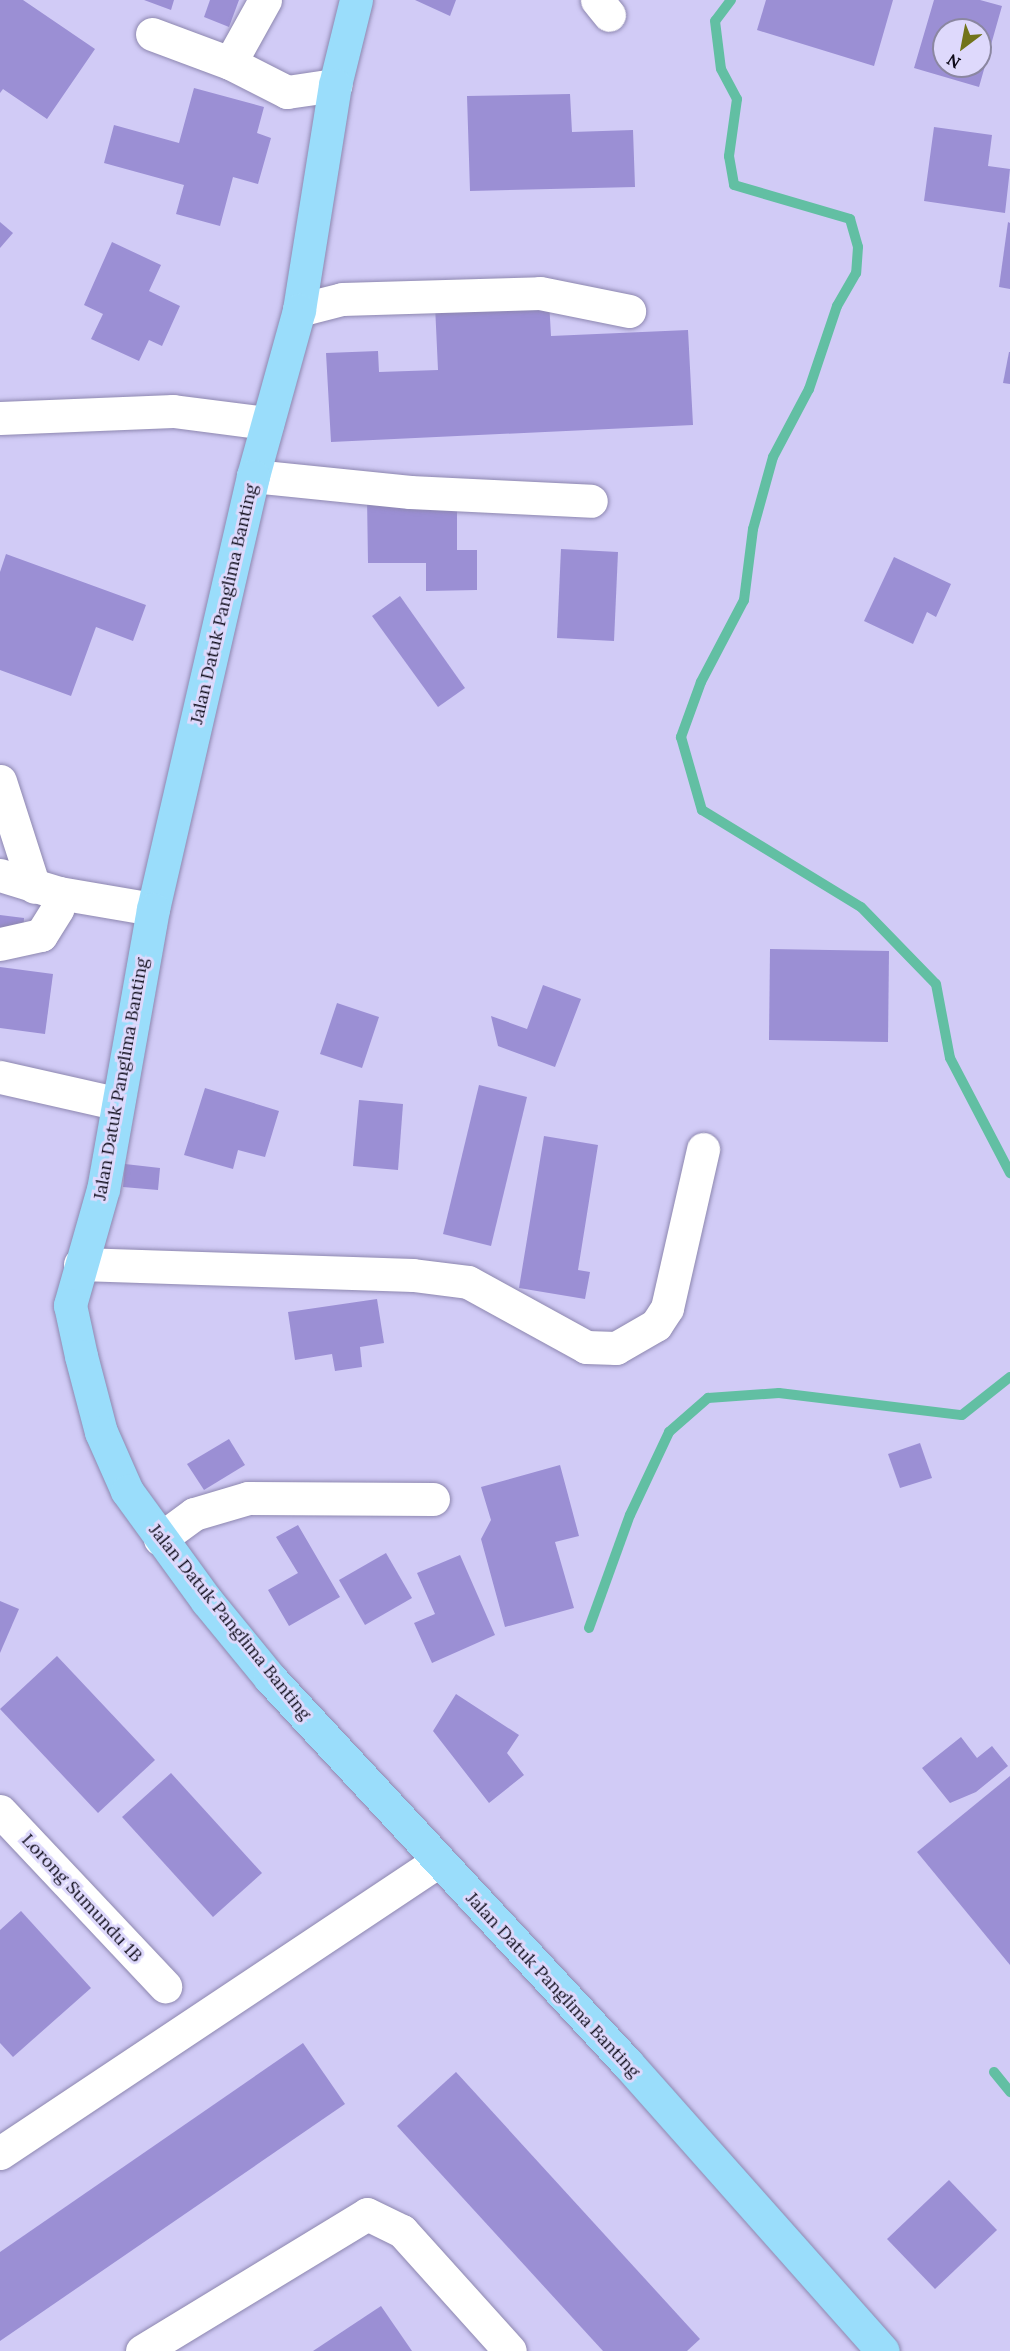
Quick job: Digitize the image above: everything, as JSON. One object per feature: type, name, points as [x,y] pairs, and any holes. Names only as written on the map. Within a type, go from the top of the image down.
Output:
[{"type":"main road","name":"Jalan Datuk Panglima Banting","points":[[356,0],[335,85],[299,310],[253,476],[153,909],[115,1103],[103,1189],[70,1305],[101,1432],[127,1491],[160,1539],[270,1677],[437,1862],[627,2063],[883,2351]]},
{"type":"street","points":[[230,63],[265,0]]},
{"type":"street","points":[[152,34],[230,63],[287,92],[335,85]]},
{"type":"street","points":[[299,310],[342,299],[540,293],[629,311]]},
{"type":"street","points":[[0,418],[173,411],[267,423]]},
{"type":"street","points":[[253,476],[410,492],[591,501]]},
{"type":"street","points":[[0,781],[46,890],[57,909],[41,935],[0,944]]},
{"type":"street","points":[[0,875],[46,890],[153,909]]},
{"type":"street","points":[[0,1077],[115,1103]]},
{"type":"street","points":[[80,1264],[414,1275],[468,1282],[577,1343],[616,1348],[656,1325],[667,1308],[703,1149]]},
{"type":"street","points":[[160,1539],[194,1514],[248,1498],[433,1500]]},
{"type":"street","name":"Lorong Sumundu 1B","points":[[0,1811],[165,1986]]},
{"type":"street","points":[[0,2153],[437,1862]]},
{"type":"street","points":[[142,2351],[367,2214],[402,2231],[510,2351]]},
{"type":"building","points":[[0,0],[23,0],[95,49],[47,119],[3,89],[0,93]]},
{"type":"building","points":[[144,0],[174,0],[171,10]]},
{"type":"building","points":[[210,0],[239,0],[229,27],[204,17]]},
{"type":"building","points":[[415,0],[456,0],[450,16]]},
{"type":"building","points":[[766,0],[893,0],[874,66],[757,30]]},
{"type":"building","points":[[934,0],[980,0],[1002,6],[992,41],[992,18],[932,18],[932,73],[914,68]]},
{"type":"building","points":[[948,78],[982,78],[979,87]]},
{"type":"building","points":[[194,88],[264,107],[257,133],[271,138],[258,184],[233,177],[220,226],[176,214],[184,185],[104,163],[114,125],[179,143]]},
{"type":"building","points":[[570,94],[572,132],[633,130],[635,187],[470,191],[467,96]]},
{"type":"building","points":[[934,127],[992,135],[988,166],[1010,169],[1005,213],[924,201]]},
{"type":"building","points":[[0,222],[13,233],[0,248]]},
{"type":"building","points":[[1008,222],[1010,223],[1010,289],[999,287]]},
{"type":"building","points":[[112,242],[161,265],[149,291],[180,306],[162,346],[149,340],[139,361],[91,339],[103,314],[84,305]]},
{"type":"building","points":[[549,300],[551,336],[688,330],[693,425],[331,442],[326,353],[378,351],[379,372],[438,370],[435,305]]},
{"type":"building","points":[[1010,352],[1010,384],[1003,383]]},
{"type":"building","points":[[367,497],[457,497],[457,550],[477,550],[477,590],[426,591],[426,563],[368,563]]},
{"type":"building","points":[[561,549],[618,552],[614,641],[557,638]]},
{"type":"building","points":[[6,554],[146,605],[133,641],[96,627],[71,696],[0,670],[0,572]]},
{"type":"building","points":[[894,557],[951,584],[936,617],[927,612],[913,644],[864,621]]},
{"type":"building","points":[[400,596],[465,688],[438,707],[372,616]]},
{"type":"building","points":[[0,915],[24,918],[23,937],[0,934]]},
{"type":"building","points":[[770,949],[889,951],[888,1042],[769,1040]]},
{"type":"building","points":[[0,967],[53,974],[45,1034],[0,1028]]},
{"type":"building","points":[[543,985],[581,999],[555,1067],[498,1046],[491,1016],[527,1029]]},
{"type":"building","points":[[337,1003],[379,1017],[362,1068],[320,1054]]},
{"type":"building","points":[[479,1085],[527,1097],[491,1246],[443,1234]]},
{"type":"building","points":[[205,1088],[279,1111],[265,1157],[238,1150],[233,1169],[184,1155]]},
{"type":"building","points":[[359,1100],[403,1104],[398,1170],[353,1166]]},
{"type":"building","points":[[544,1136],[598,1145],[578,1270],[590,1272],[585,1299],[519,1288]]},
{"type":"building","points":[[125,1164],[160,1168],[158,1190],[123,1187]]},
{"type":"building","points":[[377,1299],[384,1343],[360,1347],[362,1367],[335,1371],[332,1354],[295,1360],[288,1312]]},
{"type":"building","points":[[229,1439],[245,1465],[204,1490],[187,1464]]},
{"type":"building","points":[[920,1443],[932,1478],[900,1488],[888,1454]]},
{"type":"building","points":[[560,1465],[579,1536],[555,1542],[574,1608],[505,1627],[481,1539],[491,1520],[481,1487]]},
{"type":"building","points":[[298,1525],[340,1597],[289,1626],[268,1590],[298,1573],[276,1537]]},
{"type":"building","points":[[386,1553],[412,1598],[365,1625],[339,1580]]},
{"type":"building","points":[[460,1555],[495,1635],[432,1663],[414,1623],[435,1614],[417,1573]]},
{"type":"building","points":[[0,1601],[19,1609],[0,1653]]},
{"type":"building","points":[[57,1656],[155,1760],[98,1813],[0,1709]]},
{"type":"building","points":[[456,1694],[519,1735],[507,1753],[524,1775],[489,1803],[433,1731]]},
{"type":"building","points":[[961,1737],[977,1758],[992,1746],[1008,1766],[976,1792],[950,1803],[922,1768]]},
{"type":"building","points":[[171,1773],[262,1873],[213,1917],[122,1817]]},
{"type":"building","points":[[1010,1776],[1010,1965],[917,1852]]},
{"type":"building","points":[[21,1911],[91,1988],[13,2057],[0,2043],[0,1930]]},
{"type":"building","points":[[303,2043],[345,2104],[0,2341],[0,2252]]},
{"type":"building","points":[[456,2072],[700,2339],[687,2351],[603,2351],[397,2126]]},
{"type":"building","points":[[949,2180],[997,2230],[935,2289],[887,2239]]},
{"type":"building","points":[[381,2306],[412,2351],[313,2351]]},
{"type":"waterway","points":[[731,0],[715,21],[721,69],[737,99],[729,156],[734,185],[850,219],[858,247],[856,273],[837,306],[809,389],[773,457],[753,529],[744,600],[701,682],[681,737],[702,810],[861,907],[936,984],[950,1058],[1010,1173]]},
{"type":"waterway","points":[[589,1628],[630,1515],[669,1432],[708,1398],[779,1393],[962,1415],[1010,1377]]},
{"type":"waterway","points":[[994,2072],[1010,2092]]}]
